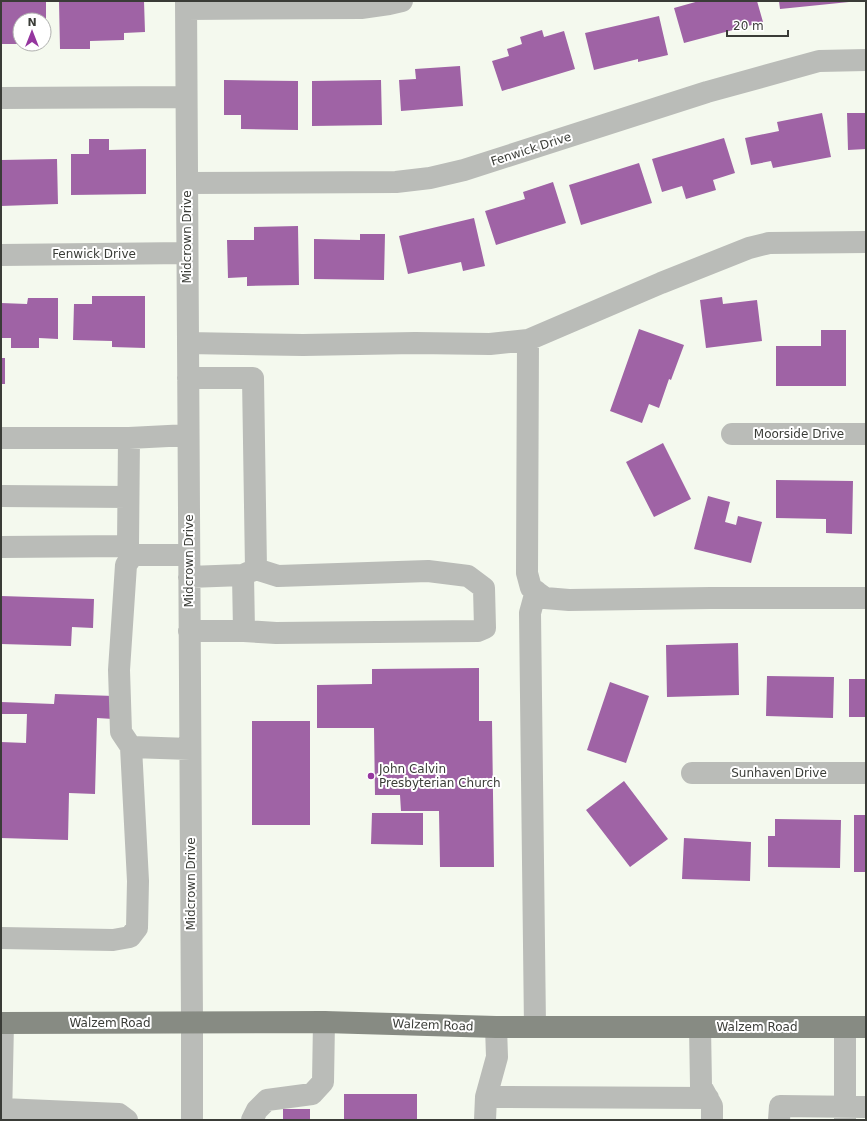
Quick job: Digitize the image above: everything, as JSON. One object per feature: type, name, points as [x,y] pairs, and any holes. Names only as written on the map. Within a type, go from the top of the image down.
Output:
[{"type":"main road","name":"Walzem Road","points":[[2,1023],[324,1022],[496,1027],[856,1027]]},
{"type":"street","points":[[186,5],[361,8],[402,1]]},
{"type":"street","name":"Midcrown Drive","points":[[186,5],[192,1120]]},
{"type":"street","name":"Fenwick Drive","points":[[187,183],[396,182],[430,178],[464,170],[707,92],[819,62],[866,60]]},
{"type":"street","points":[[1,98],[186,97]]},
{"type":"street","points":[[188,343],[303,345],[415,343],[490,344],[528,340],[661,283],[749,248],[769,243],[866,242]]},
{"type":"street","name":"Fenwick Drive","points":[[1,255],[187,253]]},
{"type":"street","points":[[528,340],[527,573],[531,588],[545,598],[570,600],[866,598]]},
{"type":"street","points":[[188,378],[253,378],[249,572],[244,631]]},
{"type":"street","name":"Moorside Drive","points":[[732,434],[866,434]]},
{"type":"street","points":[[1,438],[129,438],[188,435]]},
{"type":"street","points":[[1,938],[113,940],[130,937],[137,928],[138,882],[131,747],[121,732],[119,670],[126,565],[131,551],[128,497],[129,438]]},
{"type":"street","points":[[1,496],[128,497]]},
{"type":"street","points":[[1,546],[131,551],[189,555]]},
{"type":"street","points":[[189,577],[249,572],[278,576],[428,572],[468,576],[484,588],[485,628],[478,631],[276,633],[244,631],[190,631]]},
{"type":"street","points":[[535,1027],[530,613],[536,591]]},
{"type":"street","points":[[131,747],[190,749]]},
{"type":"street","name":"Sunhaven Drive","points":[[692,772],[866,773]]},
{"type":"street","points":[[252,1120],[257,1110],[267,1100],[312,1094],[323,1082],[324,1022]]},
{"type":"street","points":[[1,1120],[2,1023]]},
{"type":"street","points":[[485,1120],[486,1097],[497,1057],[496,1027]]},
{"type":"street","points":[[700,1027],[701,1086],[712,1106],[712,1120]]},
{"type":"street","points":[[780,1120],[780,1106],[852,1111],[856,1027]]},
{"type":"street","points":[[486,1097],[708,1098]]},
{"type":"street","points":[[2,1109],[119,1114],[127,1120]]},
{"type":"building","points":[[1,1],[46,1],[46,12],[12,12],[12,44],[2,44]]},
{"type":"building","points":[[59,1],[144,1],[145,32],[124,33],[124,40],[90,41],[90,49],[60,49]]},
{"type":"building","points":[[699,1],[757,1],[763,22],[684,43],[674,8]]},
{"type":"building","points":[[779,1],[849,1],[849,2],[780,9]]},
{"type":"building","points":[[659,16],[668,55],[638,62],[638,59],[594,70],[585,33]]},
{"type":"building","points":[[542,30],[544,37],[564,31],[575,69],[502,91],[492,61],[509,56],[507,49],[522,44],[520,37]]},
{"type":"building","points":[[460,66],[463,106],[401,111],[399,80],[416,79],[415,69]]},
{"type":"building","points":[[224,80],[298,81],[298,130],[241,129],[241,115],[224,115]]},
{"type":"building","points":[[381,80],[382,125],[312,126],[312,81]]},
{"type":"building","points":[[822,113],[831,157],[773,168],[771,161],[751,165],[745,138],[779,131],[777,122]]},
{"type":"building","points":[[847,113],[866,113],[866,149],[848,150]]},
{"type":"building","points":[[724,138],[735,173],[713,180],[716,190],[686,199],[682,186],[662,192],[652,159]]},
{"type":"building","points":[[89,139],[109,139],[109,150],[146,149],[146,194],[71,195],[71,154],[89,154]]},
{"type":"building","points":[[57,159],[58,204],[1,206],[1,160]]},
{"type":"building","points":[[639,163],[652,203],[581,225],[569,185]]},
{"type":"building","points":[[553,182],[566,223],[496,245],[485,211],[525,199],[523,192]]},
{"type":"building","points":[[474,218],[485,266],[463,271],[461,262],[408,274],[399,236]]},
{"type":"building","points":[[298,226],[299,285],[247,286],[247,277],[228,278],[227,240],[254,240],[254,227]]},
{"type":"building","points":[[360,234],[385,234],[384,280],[314,279],[314,239],[360,240]]},
{"type":"building","points":[[92,296],[145,296],[145,348],[112,347],[112,341],[73,340],[74,304],[92,304]]},
{"type":"building","points":[[722,297],[723,304],[757,300],[762,341],[706,348],[700,300]]},
{"type":"building","points":[[28,298],[58,298],[58,339],[39,338],[39,348],[11,348],[11,338],[1,338],[1,303],[27,304]]},
{"type":"building","points":[[639,329],[684,345],[671,380],[669,379],[659,408],[649,404],[642,423],[610,411]]},
{"type":"building","points":[[821,330],[846,330],[846,386],[776,386],[776,346],[821,346]]},
{"type":"building","points":[[1,358],[5,358],[5,384],[1,384]]},
{"type":"building","points":[[663,443],[691,499],[654,517],[626,462]]},
{"type":"building","points":[[776,480],[853,481],[852,534],[826,533],[826,519],[776,518]]},
{"type":"building","points":[[708,496],[730,502],[725,522],[736,525],[738,516],[762,522],[751,563],[694,549]]},
{"type":"building","points":[[1,596],[94,599],[93,628],[72,627],[71,646],[1,644]]},
{"type":"building","points":[[738,643],[739,695],[667,697],[666,645]]},
{"type":"building","points":[[479,668],[479,721],[492,721],[494,867],[440,867],[439,811],[401,811],[400,795],[375,795],[374,728],[317,728],[317,685],[372,684],[372,669]]},
{"type":"building","points":[[767,676],[834,677],[833,718],[766,716]]},
{"type":"building","points":[[849,679],[866,679],[866,717],[849,717]]},
{"type":"building","points":[[610,682],[649,696],[626,763],[587,750]]},
{"type":"building","points":[[55,694],[114,696],[113,719],[97,718],[95,794],[69,793],[68,840],[1,838],[1,742],[26,743],[27,714],[1,714],[1,702],[54,704]]},
{"type":"building","points":[[252,721],[310,721],[310,825],[252,825]]},
{"type":"building","points":[[624,781],[668,839],[630,867],[586,810]]},
{"type":"building","points":[[372,813],[423,813],[423,845],[371,844]]},
{"type":"building","points":[[854,815],[866,815],[866,872],[854,872]]},
{"type":"building","points":[[775,819],[841,820],[840,868],[768,867],[768,836],[775,836]]},
{"type":"building","points":[[684,838],[751,842],[750,881],[682,879]]},
{"type":"building","points":[[344,1094],[417,1094],[417,1120],[344,1120]]},
{"type":"building","points":[[283,1109],[310,1109],[310,1120],[283,1120]]},
{"type":"place","name":"John Calvin Presbyterian Church","points":[[371,776]]}]
